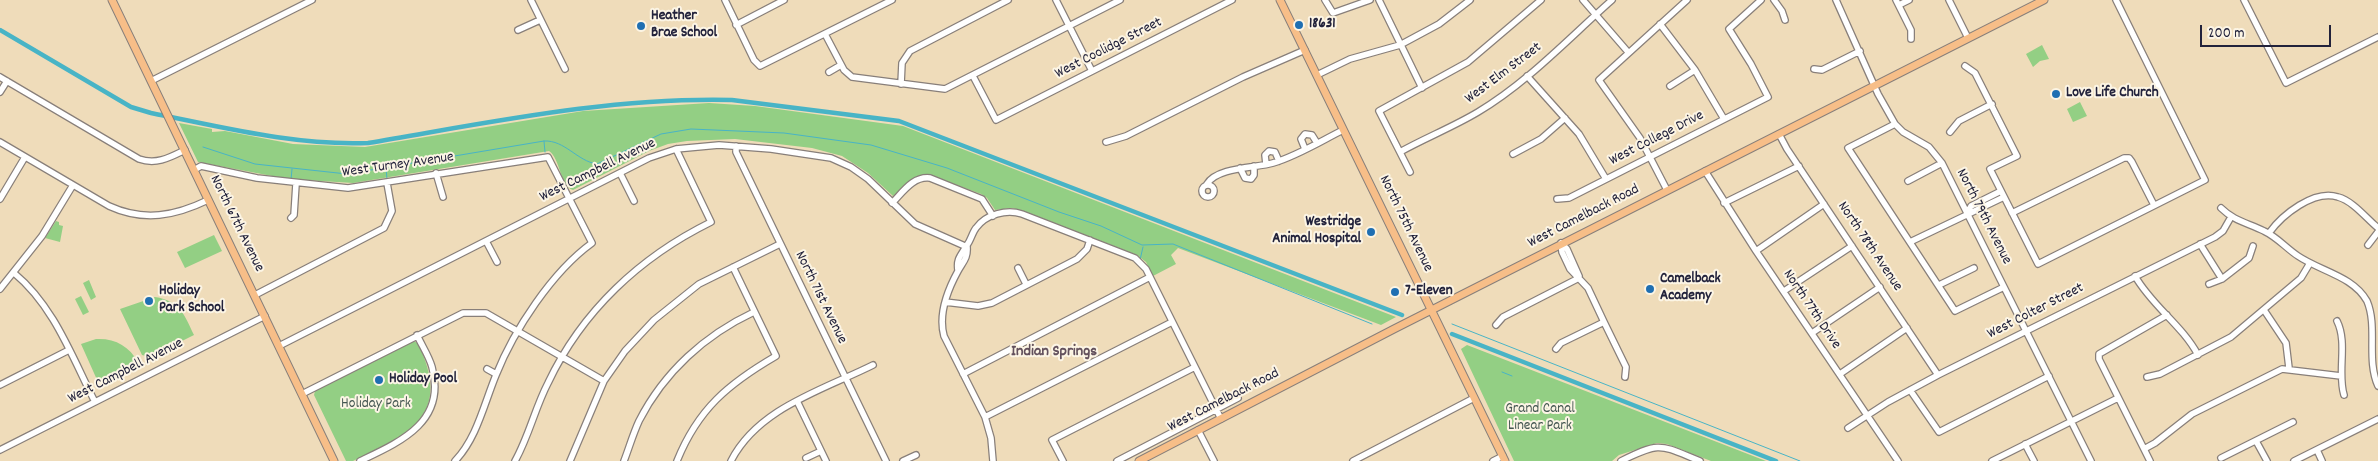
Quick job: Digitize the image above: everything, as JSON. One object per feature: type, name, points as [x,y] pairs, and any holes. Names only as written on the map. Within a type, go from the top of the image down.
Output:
[{"type":"main road","name":"North 67th Avenue","points":[[112,0],[334,461]]},
{"type":"main road","name":"North 75th Avenue","points":[[1280,0],[1504,458]]},
{"type":"main road","name":"West Camelback Road","points":[[1139,461],[1561,243],[2044,0]]},
{"type":"street","points":[[151,80],[312,0]]},
{"type":"street","points":[[531,0],[565,69]]},
{"type":"street","points":[[724,0],[754,60],[760,66],[892,0]]},
{"type":"street","points":[[736,25],[784,0]]},
{"type":"street","points":[[901,84],[902,63],[910,51],[1008,0]]},
{"type":"street","points":[[1056,0],[1092,71]]},
{"type":"street","points":[[825,34],[847,74],[858,79],[945,89],[1120,0]]},
{"type":"street","name":"West Coolidge Street","points":[[973,76],[996,120],[1232,0]]},
{"type":"street","points":[[1325,0],[1333,13],[1370,0]]},
{"type":"street","points":[[1379,0],[1422,88]]},
{"type":"street","points":[[1317,75],[1350,59],[1400,45],[1439,24],[1470,0]]},
{"type":"street","points":[[1410,172],[1380,111],[1468,62],[1541,0]]},
{"type":"street","points":[[1582,0],[1628,52]]},
{"type":"street","name":"West Elm Street","points":[[1400,152],[1479,112],[1527,76],[1612,0]]},
{"type":"street","points":[[1667,190],[1626,115],[1599,80],[1687,0]]},
{"type":"street","name":"West College Drive","points":[[1557,199],[1569,198],[1768,97],[1759,77],[1728,29],[1761,0]]},
{"type":"street","points":[[1774,0],[1782,11],[1785,20]]},
{"type":"street","name":"North 79th Avenue","points":[[1836,0],[1895,124],[1903,132],[1929,147],[1942,163],[2091,461]]},
{"type":"street","points":[[1909,0],[1897,3],[1911,30],[1911,39]]},
{"type":"street","points":[[1949,0],[1968,38]]},
{"type":"street","points":[[1965,66],[1976,72],[2018,156],[1990,169],[2038,264],[2205,180],[2116,0]]},
{"type":"street","points":[[2244,0],[2286,82],[2378,37]]},
{"type":"street","points":[[518,30],[540,20]]},
{"type":"street","points":[[1660,24],[1695,70],[1724,119]]},
{"type":"street","points":[[1106,142],[1126,136],[1243,77],[1305,50]]},
{"type":"street","points":[[1814,69],[1822,70],[1860,51]]},
{"type":"street","points":[[829,72],[841,66]]},
{"type":"street","points":[[1670,86],[1695,70]]},
{"type":"street","points":[[1527,76],[1565,118],[1594,157],[1606,179]]},
{"type":"street","points":[[0,78],[146,162],[159,161],[184,150]]},
{"type":"street","points":[[0,92],[7,81]]},
{"type":"street","points":[[1950,132],[1958,121],[1992,104]]},
{"type":"street","points":[[1513,154],[1541,139],[1565,118]]},
{"type":"street","points":[[1895,124],[1848,148],[1955,311],[2004,287]]},
{"type":"street","points":[[1207,184],[1212,179],[1240,168],[1279,161],[1343,130]]},
{"type":"street","points":[[1305,149],[1301,139],[1305,134],[1312,135],[1317,143]]},
{"type":"street","name":"North 78th Avenue","points":[[1779,134],[1798,166],[1938,375]]},
{"type":"street","points":[[0,142],[118,210],[144,216],[160,216],[181,212],[208,200]]},
{"type":"street","name":"West Campbell Avenue","points":[[279,346],[620,173],[659,154],[676,149],[736,146],[789,151],[836,160],[851,167],[868,179],[915,224],[967,247]]},
{"type":"street","name":"North 71st Avenue","points":[[736,146],[736,152],[886,461]]},
{"type":"street","points":[[515,461],[548,383],[562,356],[588,319],[624,280],[669,245],[711,222],[676,149]]},
{"type":"street","points":[[1266,164],[1265,155],[1269,151],[1275,152],[1279,161]]},
{"type":"street","points":[[0,199],[25,156]]},
{"type":"street","name":"West Turney Avenue","points":[[194,170],[201,166],[296,184],[348,188],[548,156],[569,199]]},
{"type":"street","points":[[2012,213],[2124,158],[2129,158],[2154,205]]},
{"type":"street","points":[[1908,180],[1942,163]]},
{"type":"street","points":[[1240,168],[1245,178],[1251,179],[1254,175],[1254,166]]},
{"type":"street","points":[[1724,203],[1798,166]]},
{"type":"street","name":"North 77th Drive","points":[[1704,171],[1898,461]]},
{"type":"street","points":[[436,173],[443,197]]},
{"type":"street","points":[[620,173],[634,201]]},
{"type":"street","points":[[892,203],[914,181],[924,177],[982,199],[993,216]]},
{"type":"street","points":[[254,295],[384,228],[392,211],[387,182]]},
{"type":"street","points":[[291,218],[294,215],[296,184]]},
{"type":"street","points":[[0,289],[42,236],[73,185]]},
{"type":"street","points":[[1910,242],[2002,194]]},
{"type":"street","points":[[2269,233],[2285,214],[2316,198],[2327,195],[2337,196],[2346,200],[2378,230],[2368,246]]},
{"type":"street","points":[[455,461],[462,454],[482,414],[496,374],[518,331],[565,268],[592,244],[569,199]]},
{"type":"street","points":[[1756,251],[1824,204]]},
{"type":"street","points":[[2221,208],[2231,217],[2269,233],[2310,263],[2334,274],[2357,289],[2367,301],[2376,319],[2378,386]]},
{"type":"street","points":[[993,461],[991,438],[985,417],[944,336],[941,322],[958,270],[959,258],[979,224],[993,216],[1016,212],[1139,260],[1150,277],[1221,419]]},
{"type":"street","name":"West Colter Street","points":[[1848,428],[1867,415],[1938,375],[2220,234],[2231,217]]},
{"type":"street","points":[[946,302],[986,305],[1082,255],[1090,240]]},
{"type":"street","points":[[486,241],[497,262]]},
{"type":"street","points":[[1561,243],[1567,249],[1579,278],[1588,288],[1626,367],[1625,377]]},
{"type":"street","points":[[570,461],[604,381],[625,351],[654,320],[699,284],[780,244]]},
{"type":"street","points":[[2200,244],[2222,279]]},
{"type":"street","points":[[1784,292],[1852,246]]},
{"type":"street","points":[[2209,284],[2222,279],[2249,258],[2253,246]]},
{"type":"street","points":[[2147,378],[2198,356],[2231,337],[2301,278],[2310,263]]},
{"type":"street","points":[[677,461],[689,434],[710,405],[740,378],[776,356],[733,266]]},
{"type":"street","points":[[1018,268],[1026,284]]},
{"type":"street","points":[[1939,285],[1974,268]]},
{"type":"street","points":[[14,273],[34,291],[48,310],[95,402]]},
{"type":"street","points":[[2135,276],[2147,294],[2167,315],[2198,356]]},
{"type":"street","points":[[963,374],[1150,277]]},
{"type":"street","points":[[1496,324],[1503,317],[1579,278]]},
{"type":"street","points":[[1812,333],[1880,287]]},
{"type":"street","points":[[2264,310],[2286,343],[2289,368]]},
{"type":"street","points":[[302,394],[463,312],[486,313],[604,381]]},
{"type":"street","points":[[624,461],[639,422],[662,386],[678,366],[706,340],[734,321],[754,312]]},
{"type":"street","points":[[2150,461],[2099,359],[2099,354],[2167,315]]},
{"type":"street","name":"West Campbell Avenue","points":[[0,450],[265,316]]},
{"type":"street","points":[[2337,321],[2341,330],[2341,376],[2344,395]]},
{"type":"street","points":[[985,417],[1172,322]]},
{"type":"street","points":[[1556,349],[1561,343],[1604,322]]},
{"type":"street","points":[[1840,374],[1907,328]]},
{"type":"street","points":[[360,461],[400,441],[420,424],[428,413],[433,396],[432,367],[417,335]]},
{"type":"street","points":[[0,385],[69,350]]},
{"type":"street","points":[[731,461],[744,441],[760,425],[778,412],[872,365]]},
{"type":"street","points":[[1063,461],[1052,440],[1195,367]]},
{"type":"street","points":[[2144,449],[2155,443],[2192,414],[2273,373],[2289,368],[2326,376],[2341,376]]},
{"type":"street","points":[[486,369],[496,374]]},
{"type":"street","points":[[1910,390],[1939,432],[2049,376]]},
{"type":"street","name":"West Camelback Road","points":[[1118,461],[1238,398]]},
{"type":"street","points":[[1353,461],[1474,398]]},
{"type":"street","points":[[1992,461],[2118,398]]},
{"type":"street","points":[[797,401],[826,461]]},
{"type":"street","points":[[2294,461],[2378,419]]},
{"type":"street","points":[[2221,458],[2293,422]]},
{"type":"street","points":[[1198,430],[1214,461]]},
{"type":"street","points":[[2256,441],[2266,461]]},
{"type":"street","points":[[2025,444],[2034,461]]},
{"type":"street","points":[[1621,461],[1654,446],[1666,448],[1700,461]]},
{"type":"street","points":[[2317,450],[2322,461]]},
{"type":"street","points":[[806,458],[821,451]]},
{"type":"street","points":[[903,461],[916,455]]},
{"type":"street","points":[[1493,461],[1504,458]]},
{"type":"green space","points":[[2042,45],[2049,59],[2040,61],[2033,67],[2026,54]]},
{"type":"green space","points":[[2080,102],[2087,116],[2073,122],[2067,109]]},
{"type":"green space","points":[[709,103],[755,106],[903,126],[1396,317],[1381,325],[1178,248],[1171,255],[1176,264],[1153,276],[1146,262],[1137,255],[1026,212],[1012,208],[995,210],[987,198],[981,194],[932,176],[923,175],[911,180],[893,196],[868,173],[842,156],[812,148],[735,139],[687,141],[668,144],[649,151],[573,190],[565,183],[556,159],[549,151],[353,183],[288,179],[198,162],[179,123],[212,129],[212,132],[225,131],[293,144],[365,147],[583,111]]},
{"type":"green space","points":[[56,221],[59,222],[59,225],[63,226],[60,242],[45,238]]},
{"type":"green space","points":[[214,235],[222,251],[185,268],[177,252]]},
{"type":"green space","points":[[89,280],[96,297],[91,300],[83,283]]},
{"type":"green space","points":[[81,296],[89,312],[83,315],[75,299]]},
{"type":"green space","points":[[155,297],[176,305],[184,315],[194,335],[150,357],[142,355],[120,309]]},
{"type":"green space","points":[[96,339],[109,340],[121,344],[126,347],[138,362],[102,383],[98,382],[81,344]]},
{"type":"green space","name":"Holiday Park","points":[[413,341],[418,343],[427,368],[430,388],[428,405],[420,418],[393,441],[353,461],[346,461],[314,395],[315,391]]},
{"type":"green space","name":"Grand Canal Linear Park","points":[[1467,345],[1766,461],[1711,461],[1667,444],[1657,443],[1619,455],[1612,461],[1514,461],[1461,349]]},
{"type":"waterway","points":[[0,30],[131,107],[151,113],[232,129],[313,142],[368,143],[549,113],[594,107],[686,100],[732,100],[899,121],[1402,315]]},
{"type":"waterway","points":[[203,147],[255,164],[347,174],[544,141],[565,147],[583,159],[597,164],[661,134],[691,129],[784,133],[871,145],[947,168],[1059,212],[1101,226],[1142,245],[1173,244],[1372,324]]},
{"type":"waterway","points":[[544,141],[545,152]]},
{"type":"waterway","points":[[386,168],[387,179]]},
{"type":"waterway","points":[[291,180],[292,169]]},
{"type":"waterway","points":[[1140,260],[1143,247]]},
{"type":"waterway","points":[[1452,324],[1800,461]]},
{"type":"waterway","points":[[1452,334],[1776,461]]},
{"type":"waterway","points":[[1502,372],[1512,376]]},
{"type":"place","name":"18631","points":[[1299,25]]},
{"type":"place","name":"Heather Brae School","points":[[641,26]]},
{"type":"place","name":"Love Life Church","points":[[2056,94]]},
{"type":"place","name":"Westridge Animal Hospital","points":[[1371,232]]},
{"type":"place","name":"Camelback Academy","points":[[1650,289]]},
{"type":"place","name":"7-Eleven","points":[[1395,292]]},
{"type":"place","name":"Holiday Park School","points":[[149,301]]},
{"type":"place","name":"Holiday Pool","points":[[379,380]]},
{"type":"district","name":"Indian Springs","points":[[1054,353]]}]
